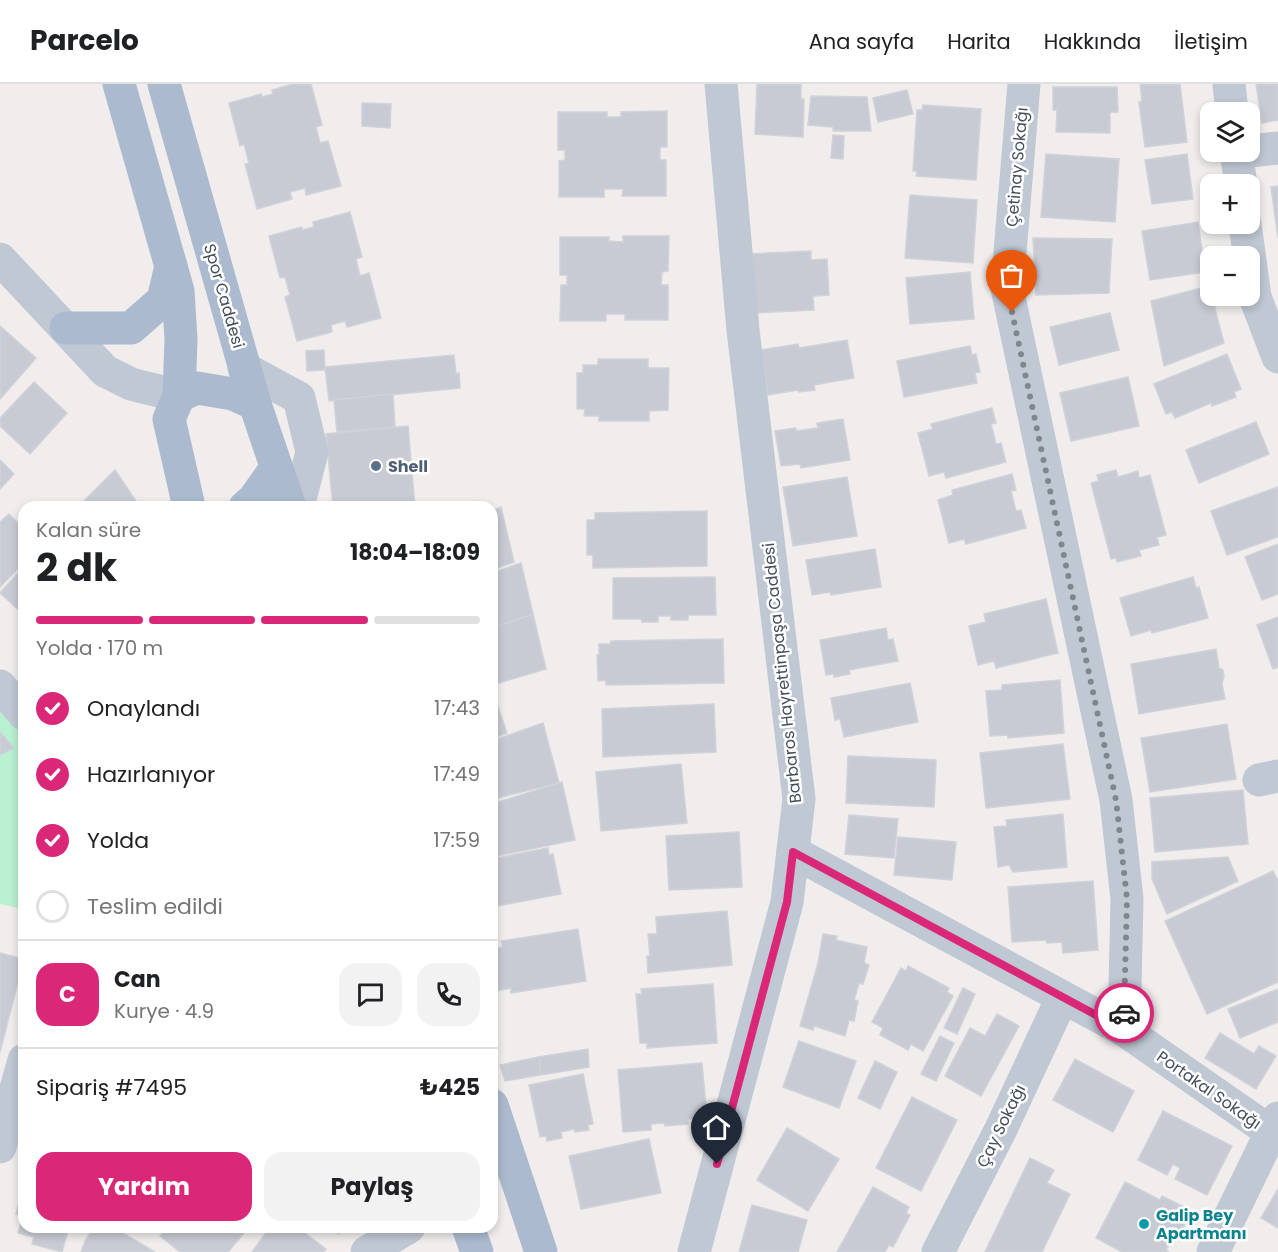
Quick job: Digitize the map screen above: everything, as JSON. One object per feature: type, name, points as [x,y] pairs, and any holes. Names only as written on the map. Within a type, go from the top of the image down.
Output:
[{"type":"main road","points":[[119,84],[178,291],[181,339],[179,396],[169,419],[188,501]]},
{"type":"main road","name":"Spor Caddesi","points":[[164,84],[244,368],[288,501]]},
{"type":"main road","points":[[66,328],[131,328],[163,300],[171,266]]},
{"type":"main road","points":[[179,396],[197,388],[233,394],[255,404]]},
{"type":"main road","points":[[252,501],[276,468]]},
{"type":"main road","points":[[498,1123],[541,1252]]},
{"type":"main road","points":[[470,1233],[477,1252]]},
{"type":"street","name":"Barbaros Hayrettinpaşa Caddesi","points":[[694,1252],[787,902],[799,799],[743,330],[721,84]]},
{"type":"street","name":"Çetinay Sokağı","points":[[1024,84],[1007,288],[1116,800],[1127,899],[1124,1030]]},
{"type":"street","points":[[1229,84],[1231,102]]},
{"type":"street","points":[[1260,150],[1278,148]]},
{"type":"street","points":[[1246,234],[1255,297],[1278,357]]},
{"type":"street","points":[[0,259],[105,371],[131,384],[179,396]]},
{"type":"street","points":[[244,368],[299,398],[312,452],[300,501]]},
{"type":"street","points":[[0,686],[18,707]]},
{"type":"street","name":"Portakal Sokağı","points":[[793,852],[1124,1030],[1275,1129]]},
{"type":"street","name":"Çay Sokağı","points":[[938,1252],[1001,1129],[1062,998]]},
{"type":"street","points":[[0,1147],[18,1082]]},
{"type":"street","points":[[1213,1252],[1275,1129]]},
{"type":"street","points":[[367,1252],[399,1233]]},
{"type":"green space","points":[[0,705],[18,729],[18,908],[0,904]]},
{"type":"building","points":[[293,84],[311,84],[322,125],[316,127],[320,143],[328,141],[341,186],[306,195],[305,188],[290,192],[292,199],[257,209],[245,164],[249,163],[244,144],[240,146],[229,103],[261,94],[262,97],[273,94],[272,90]]},
{"type":"building","points":[[757,84],[801,84],[801,99],[804,99],[803,137],[755,134]]},
{"type":"building","points":[[1140,84],[1180,84],[1187,142],[1145,147],[1139,102],[1142,101]]},
{"type":"building","points":[[1256,84],[1278,84],[1278,120],[1262,123]]},
{"type":"building","points":[[1053,87],[1117,87],[1118,112],[1110,112],[1110,133],[1056,132],[1057,110],[1053,110]]},
{"type":"building","points":[[907,90],[913,114],[878,122],[873,98]]},
{"type":"building","points":[[811,96],[867,97],[871,131],[833,131],[833,127],[808,125]]},
{"type":"building","points":[[362,103],[391,104],[390,128],[362,126]]},
{"type":"building","points":[[923,105],[981,109],[976,180],[916,176],[917,171],[913,171],[917,110],[922,110]]},
{"type":"building","points":[[667,111],[667,147],[660,147],[660,160],[666,160],[666,196],[622,196],[623,189],[604,189],[604,197],[559,197],[559,161],[565,160],[565,150],[558,150],[558,112],[607,112],[607,117],[621,117],[621,112]]},
{"type":"building","points":[[833,135],[844,136],[843,159],[831,158]]},
{"type":"building","points":[[1046,154],[1119,159],[1115,222],[1041,217]]},
{"type":"building","points":[[1187,154],[1193,199],[1152,204],[1145,160]]},
{"type":"building","points":[[1278,186],[1278,238],[1271,187]]},
{"type":"building","points":[[910,195],[977,200],[973,263],[905,258]]},
{"type":"building","points":[[350,212],[362,257],[356,259],[360,276],[369,273],[381,318],[347,327],[345,321],[331,325],[332,332],[297,341],[285,297],[290,295],[285,277],[280,278],[269,236],[302,227],[302,230],[314,227],[313,222]]},
{"type":"building","points":[[1198,222],[1201,246],[1200,273],[1150,280],[1142,231]]},
{"type":"building","points":[[623,236],[669,236],[668,271],[662,272],[661,285],[668,285],[668,320],[625,320],[625,314],[606,314],[606,321],[560,321],[561,285],[567,285],[567,275],[560,275],[560,237],[609,237],[609,241],[623,242]]},
{"type":"building","points":[[1033,238],[1112,239],[1109,293],[1036,295]]},
{"type":"building","points":[[811,251],[811,260],[827,259],[829,295],[813,296],[814,310],[752,313],[749,254]]},
{"type":"building","points":[[970,272],[974,319],[910,324],[906,278]]},
{"type":"building","points":[[1200,288],[1200,306],[1214,306],[1224,343],[1164,366],[1151,301]]},
{"type":"building","points":[[1110,313],[1119,350],[1059,365],[1050,327]]},
{"type":"building","points":[[0,326],[36,358],[0,399]]},
{"type":"building","points":[[847,340],[854,378],[814,385],[815,390],[768,395],[761,350],[798,344],[799,348]]},
{"type":"building","points":[[970,346],[972,355],[976,354],[980,372],[975,373],[977,383],[904,397],[897,361]]},
{"type":"building","points":[[324,350],[325,370],[307,371],[306,351]]},
{"type":"building","points":[[1227,354],[1241,389],[1234,392],[1236,397],[1212,406],[1211,403],[1175,418],[1172,412],[1166,414],[1154,384]]},
{"type":"building","points":[[454,355],[460,388],[329,401],[325,367]]},
{"type":"building","points":[[598,359],[648,359],[648,368],[669,368],[668,410],[649,411],[649,421],[599,421],[599,416],[584,416],[585,409],[577,409],[577,373],[583,373],[583,365],[598,365]]},
{"type":"building","points":[[1128,377],[1139,426],[1071,441],[1060,393]]},
{"type":"building","points":[[34,382],[67,413],[30,454],[0,426],[0,418]]},
{"type":"building","points":[[393,394],[395,427],[337,432],[334,400]]},
{"type":"building","points":[[992,408],[996,423],[991,424],[996,444],[1001,443],[1006,462],[946,478],[944,472],[929,476],[918,433],[933,429],[931,424]]},
{"type":"building","points":[[843,419],[850,460],[801,468],[800,464],[781,466],[775,431],[818,428],[817,423]]},
{"type":"building","points":[[1256,422],[1269,454],[1199,483],[1186,450]]},
{"type":"building","points":[[408,426],[414,501],[332,501],[326,434]]},
{"type":"building","points":[[0,460],[14,474],[0,489]]},
{"type":"building","points":[[115,470],[136,501],[84,501]]},
{"type":"building","points":[[1116,470],[1118,477],[1138,471],[1139,478],[1150,475],[1166,535],[1157,537],[1159,545],[1139,550],[1141,556],[1117,562],[1116,558],[1111,559],[1091,483],[1099,481],[1097,475]]},
{"type":"building","points":[[1012,474],[1016,490],[1011,491],[1016,511],[1021,510],[1026,528],[966,544],[964,539],[949,543],[938,500],[953,495],[952,490]]},
{"type":"building","points":[[847,477],[857,536],[793,546],[783,487]]},
{"type":"building","points":[[1278,487],[1278,537],[1227,555],[1211,511]]},
{"type":"building","points":[[501,507],[514,562],[498,568],[498,508]]},
{"type":"building","points":[[707,511],[707,566],[593,568],[593,555],[587,555],[587,520],[595,520],[595,513]]},
{"type":"building","points":[[9,514],[18,523],[18,569],[0,587],[0,522]]},
{"type":"building","points":[[1278,544],[1278,594],[1262,600],[1245,557]]},
{"type":"building","points":[[875,549],[881,587],[831,595],[830,592],[812,595],[806,560]]},
{"type":"building","points":[[521,563],[533,614],[498,626],[498,571]]},
{"type":"building","points":[[18,573],[18,610],[0,593]]},
{"type":"building","points":[[715,577],[716,615],[688,615],[688,620],[671,620],[671,616],[658,616],[658,622],[642,622],[641,619],[613,619],[613,578]]},
{"type":"building","points":[[1193,577],[1196,588],[1199,587],[1208,618],[1152,633],[1151,630],[1131,636],[1120,598]]},
{"type":"building","points":[[1046,599],[1058,653],[996,668],[994,661],[978,665],[969,626],[986,622],[984,614]]},
{"type":"building","points":[[533,614],[546,669],[498,683],[498,626]]},
{"type":"building","points":[[1278,617],[1278,667],[1273,669],[1257,625]]},
{"type":"building","points":[[886,628],[888,640],[893,639],[898,661],[849,670],[850,674],[834,677],[834,674],[826,675],[820,640]]},
{"type":"building","points":[[723,639],[724,683],[606,685],[606,680],[598,681],[599,644],[610,644],[611,641]]},
{"type":"building","points":[[1216,649],[1219,668],[1223,670],[1222,684],[1225,699],[1139,714],[1131,664]]},
{"type":"building","points":[[1060,680],[1064,733],[1008,738],[1008,735],[990,736],[986,691],[1002,690],[1002,685]]},
{"type":"building","points":[[910,683],[918,722],[844,737],[840,719],[835,720],[831,698]]},
{"type":"building","points":[[714,704],[716,752],[603,757],[602,709]]},
{"type":"building","points":[[498,707],[507,733],[498,736]]},
{"type":"building","points":[[543,723],[559,783],[498,798],[498,739]]},
{"type":"building","points":[[1227,724],[1236,779],[1150,792],[1141,738]]},
{"type":"building","points":[[0,732],[14,748],[0,755]]},
{"type":"building","points":[[1063,744],[1070,799],[986,808],[980,753]]},
{"type":"building","points":[[848,756],[936,760],[934,807],[846,803]]},
{"type":"building","points":[[681,764],[687,823],[601,831],[596,772]]},
{"type":"building","points":[[562,782],[575,840],[498,856],[498,802]]},
{"type":"building","points":[[1243,790],[1248,844],[1155,852],[1150,798]]},
{"type":"building","points":[[1063,814],[1067,867],[1013,872],[1009,865],[998,867],[994,827],[1007,826],[1006,820]]},
{"type":"building","points":[[849,815],[898,819],[894,858],[845,854]]},
{"type":"building","points":[[739,832],[742,887],[669,890],[666,836]]},
{"type":"building","points":[[898,837],[956,842],[952,880],[894,875]]},
{"type":"building","points":[[548,848],[549,855],[553,854],[561,894],[498,906],[498,858]]},
{"type":"building","points":[[1228,857],[1238,881],[1167,914],[1152,879],[1152,862]]},
{"type":"building","points":[[1273,871],[1278,881],[1278,982],[1207,1014],[1165,921]]},
{"type":"building","points":[[1093,881],[1098,950],[1063,953],[1062,942],[1047,943],[1046,940],[1012,942],[1008,887]]},
{"type":"building","points":[[727,911],[732,965],[648,973],[647,956],[650,956],[648,934],[657,934],[656,917]]},
{"type":"building","points":[[578,929],[586,981],[511,993],[511,988],[498,991],[498,948],[503,947],[501,941]]},
{"type":"building","points":[[823,934],[837,936],[836,940],[867,947],[864,963],[869,965],[863,984],[859,983],[854,1000],[858,1001],[854,1021],[849,1020],[845,1036],[814,1026],[813,1030],[800,1026],[818,963]]},
{"type":"building","points":[[0,953],[18,958],[18,982],[0,1052]]},
{"type":"building","points":[[908,966],[949,988],[947,992],[953,996],[923,1051],[911,1044],[908,1050],[880,1035],[883,1028],[872,1022],[901,968],[906,971]]},
{"type":"building","points":[[713,984],[717,1043],[647,1048],[647,1043],[640,1043],[636,994],[642,994],[641,989]]},
{"type":"building","points":[[963,988],[975,994],[957,1034],[944,1028]]},
{"type":"building","points":[[1278,989],[1278,1022],[1240,1038],[1228,1009]]},
{"type":"building","points":[[997,1014],[1019,1026],[981,1096],[945,1076],[970,1028],[985,1036]]},
{"type":"building","points":[[1220,1033],[1254,1054],[1259,1046],[1276,1056],[1256,1089],[1205,1058]]},
{"type":"building","points":[[940,1036],[954,1043],[936,1081],[921,1074]]},
{"type":"building","points":[[799,1041],[856,1061],[839,1108],[783,1087]]},
{"type":"building","points":[[588,1049],[589,1067],[541,1075],[539,1057]]},
{"type":"building","points":[[539,1057],[541,1075],[505,1081],[500,1065]]},
{"type":"building","points":[[1075,1059],[1134,1091],[1113,1132],[1053,1100]]},
{"type":"building","points":[[875,1061],[897,1072],[880,1109],[858,1098]]},
{"type":"building","points":[[702,1063],[707,1117],[688,1119],[688,1124],[665,1126],[664,1123],[651,1124],[651,1130],[623,1132],[618,1070]]},
{"type":"building","points":[[583,1074],[593,1124],[588,1125],[589,1130],[575,1132],[574,1129],[561,1132],[562,1138],[547,1141],[546,1136],[540,1137],[529,1085]]},
{"type":"building","points":[[912,1097],[957,1120],[921,1191],[876,1168]]},
{"type":"building","points":[[1163,1111],[1232,1146],[1207,1195],[1175,1179],[1180,1168],[1173,1164],[1167,1175],[1138,1160]]},
{"type":"building","points":[[787,1128],[839,1159],[808,1211],[757,1180]]},
{"type":"building","points":[[649,1139],[661,1193],[581,1209],[569,1156]]},
{"type":"building","points":[[1030,1158],[1054,1170],[1047,1183],[1070,1194],[1042,1252],[985,1252]]},
{"type":"building","name":"Galip Bey Apartmanı","points":[[1125,1182],[1160,1200],[1162,1196],[1186,1208],[1183,1213],[1189,1216],[1180,1234],[1176,1232],[1166,1250],[1169,1252],[1122,1252],[1096,1238]]},
{"type":"building","points":[[873,1187],[909,1207],[906,1213],[910,1215],[893,1247],[889,1245],[885,1252],[837,1252]]},
{"type":"building","points":[[1278,1189],[1278,1228],[1261,1218]]},
{"type":"building","points":[[752,1205],[807,1220],[798,1252],[739,1252]]},
{"type":"building","points":[[18,1233],[67,1233],[62,1252],[32,1244],[34,1237]]},
{"type":"building","points":[[90,1233],[123,1233],[155,1252],[81,1252]]},
{"type":"building","points":[[163,1233],[244,1233],[228,1252],[180,1252],[160,1236]]},
{"type":"building","points":[[266,1233],[305,1233],[326,1249],[323,1252],[252,1252]]},
{"type":"way so far","points":[[1012,312],[1116,800],[1127,899],[1124,1013]]},
{"type":"place","name":"Shell","points":[[376,466]]},
{"type":"place","name":"Galip Bey Apartmanı","points":[[1144,1224]]},
{"type":"route","points":[[717,1164],[787,902],[793,852],[1124,1030],[1124,1013]]}]
